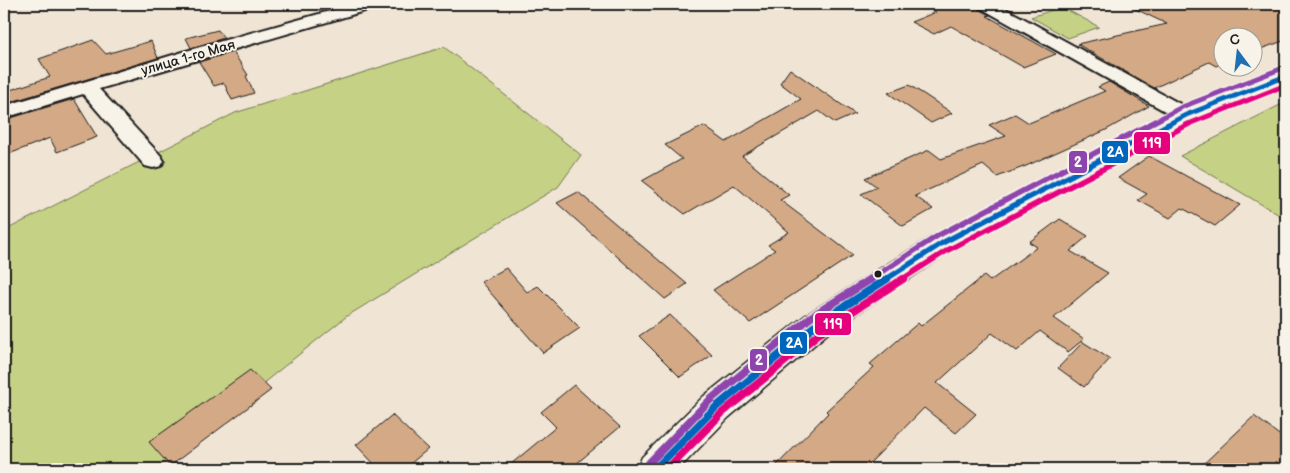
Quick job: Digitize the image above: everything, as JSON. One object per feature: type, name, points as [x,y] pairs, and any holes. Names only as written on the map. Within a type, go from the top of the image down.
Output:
[{"type":"main road","points":[[655,469],[716,407],[817,324],[944,242],[1186,114],[1286,76]]},
{"type":"street","name":"улица 1-го Мая","points":[[4,112],[372,4]]},
{"type":"street","points":[[985,4],[1186,114]]},
{"type":"street","points":[[87,87],[153,161]]},
{"type":"green space","points":[[1062,7],[1099,27],[1068,38],[1031,17]]},
{"type":"green space","points":[[444,47],[581,155],[558,187],[347,316],[156,469],[87,469],[81,467],[78,469],[4,469],[4,231],[235,113]]},
{"type":"green space","points":[[1280,105],[1286,108],[1286,219],[1180,156]]},
{"type":"building","points":[[922,4],[975,4],[978,9],[990,15],[987,16],[1056,54],[1023,67],[951,26],[934,34],[911,22],[936,12]]},
{"type":"building","points":[[1125,4],[1286,4],[1286,40],[1262,48],[1262,28],[1212,28],[1212,64],[1209,62],[1154,88],[1077,44],[1167,24]]},
{"type":"building","points":[[218,30],[224,38],[191,48],[186,38]]},
{"type":"building","points":[[93,40],[106,54],[151,41],[158,58],[4,104],[4,92],[50,77],[39,59]]},
{"type":"building","points":[[233,52],[248,75],[246,76],[254,93],[232,100],[224,83],[214,86],[199,62]]},
{"type":"building","points":[[790,69],[855,114],[835,123],[819,111],[742,156],[789,195],[780,200],[853,255],[750,323],[713,290],[775,250],[768,245],[789,232],[734,185],[685,214],[642,181],[682,159],[665,145],[704,126],[726,142],[801,99],[780,83]]},
{"type":"building","points":[[1109,82],[1149,106],[1106,130],[1026,166],[997,177],[983,165],[915,196],[933,209],[903,226],[861,194],[877,187],[865,178],[929,150],[941,159],[1006,136],[989,125],[1015,114],[1029,123],[1105,91],[1098,87]]},
{"type":"building","points":[[909,85],[952,113],[931,123],[888,93]]},
{"type":"building","points":[[74,99],[97,137],[57,152],[50,138],[4,156],[4,120]]},
{"type":"building","points":[[1149,156],[1240,205],[1215,226],[1182,208],[1170,218],[1138,200],[1147,194],[1118,178]]},
{"type":"building","points":[[578,192],[687,284],[665,299],[557,203]]},
{"type":"building","points":[[1060,219],[1088,236],[1070,251],[1108,273],[1054,318],[1084,339],[1068,352],[1040,331],[1017,351],[992,333],[937,383],[976,414],[956,433],[924,408],[864,469],[773,469],[828,413],[826,411],[874,367],[870,364],[918,323],[921,326],[984,276],[990,281],[1037,247],[1029,242]]},
{"type":"building","points":[[506,268],[527,292],[538,286],[580,328],[543,353],[481,282]]},
{"type":"building","points":[[670,315],[712,355],[680,377],[639,336]]},
{"type":"building","points":[[1083,342],[1110,359],[1084,387],[1058,368]]},
{"type":"building","points":[[250,370],[271,390],[170,466],[149,442]]},
{"type":"building","points":[[574,385],[620,427],[570,469],[505,469],[556,427],[541,412]]},
{"type":"building","points":[[392,415],[428,449],[404,469],[379,469],[356,445]]},
{"type":"building","points":[[1254,416],[1286,440],[1286,469],[1198,469]]},
{"type":"transit line","name":"2","points":[[649,463],[710,400],[811,317],[939,235],[1182,107],[1283,68]]},
{"type":"transit line","name":"2А","points":[[655,469],[716,407],[817,324],[944,242],[1186,115],[1286,76]]},
{"type":"transit line","name":"119","points":[[667,469],[722,413],[822,331],[948,250],[1190,123],[1286,85]]}]
